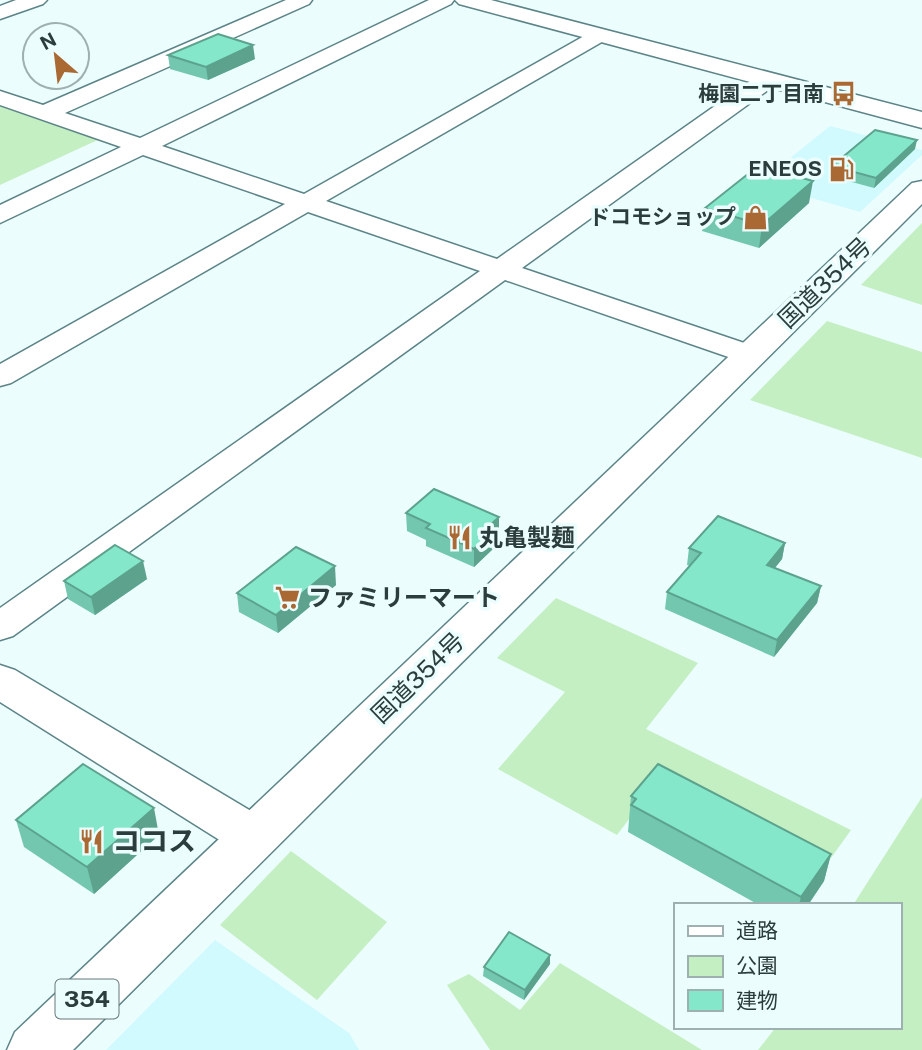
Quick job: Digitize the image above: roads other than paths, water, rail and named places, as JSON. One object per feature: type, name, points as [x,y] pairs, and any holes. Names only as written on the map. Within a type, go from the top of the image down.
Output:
[{"type":"main road","points":[[0,13],[36,0]]},
{"type":"main road","points":[[466,0],[922,120]]},
{"type":"main road","name":"国道354号","points":[[35,1050],[922,189]]},
{"type":"main road","points":[[0,681],[254,836]]},
{"type":"street","points":[[45,113],[302,0]]},
{"type":"street","points":[[0,215],[130,143],[444,0]]},
{"type":"street","points":[[0,377],[600,35]]},
{"type":"street","points":[[0,626],[767,79]]},
{"type":"street","points":[[0,98],[751,355]]},
{"type":"place","name":"梅園二丁目南","points":[[844,94]]},
{"type":"place","name":"ENEOS","points":[[842,169]]},
{"type":"place","name":"ドコモショップ","points":[[756,217]]},
{"type":"place","name":"丸亀製麺","points":[[459,538]]},
{"type":"place","name":"ファミリーマート","points":[[288,598]]},
{"type":"place","name":"ココス","points":[[92,841]]}]
